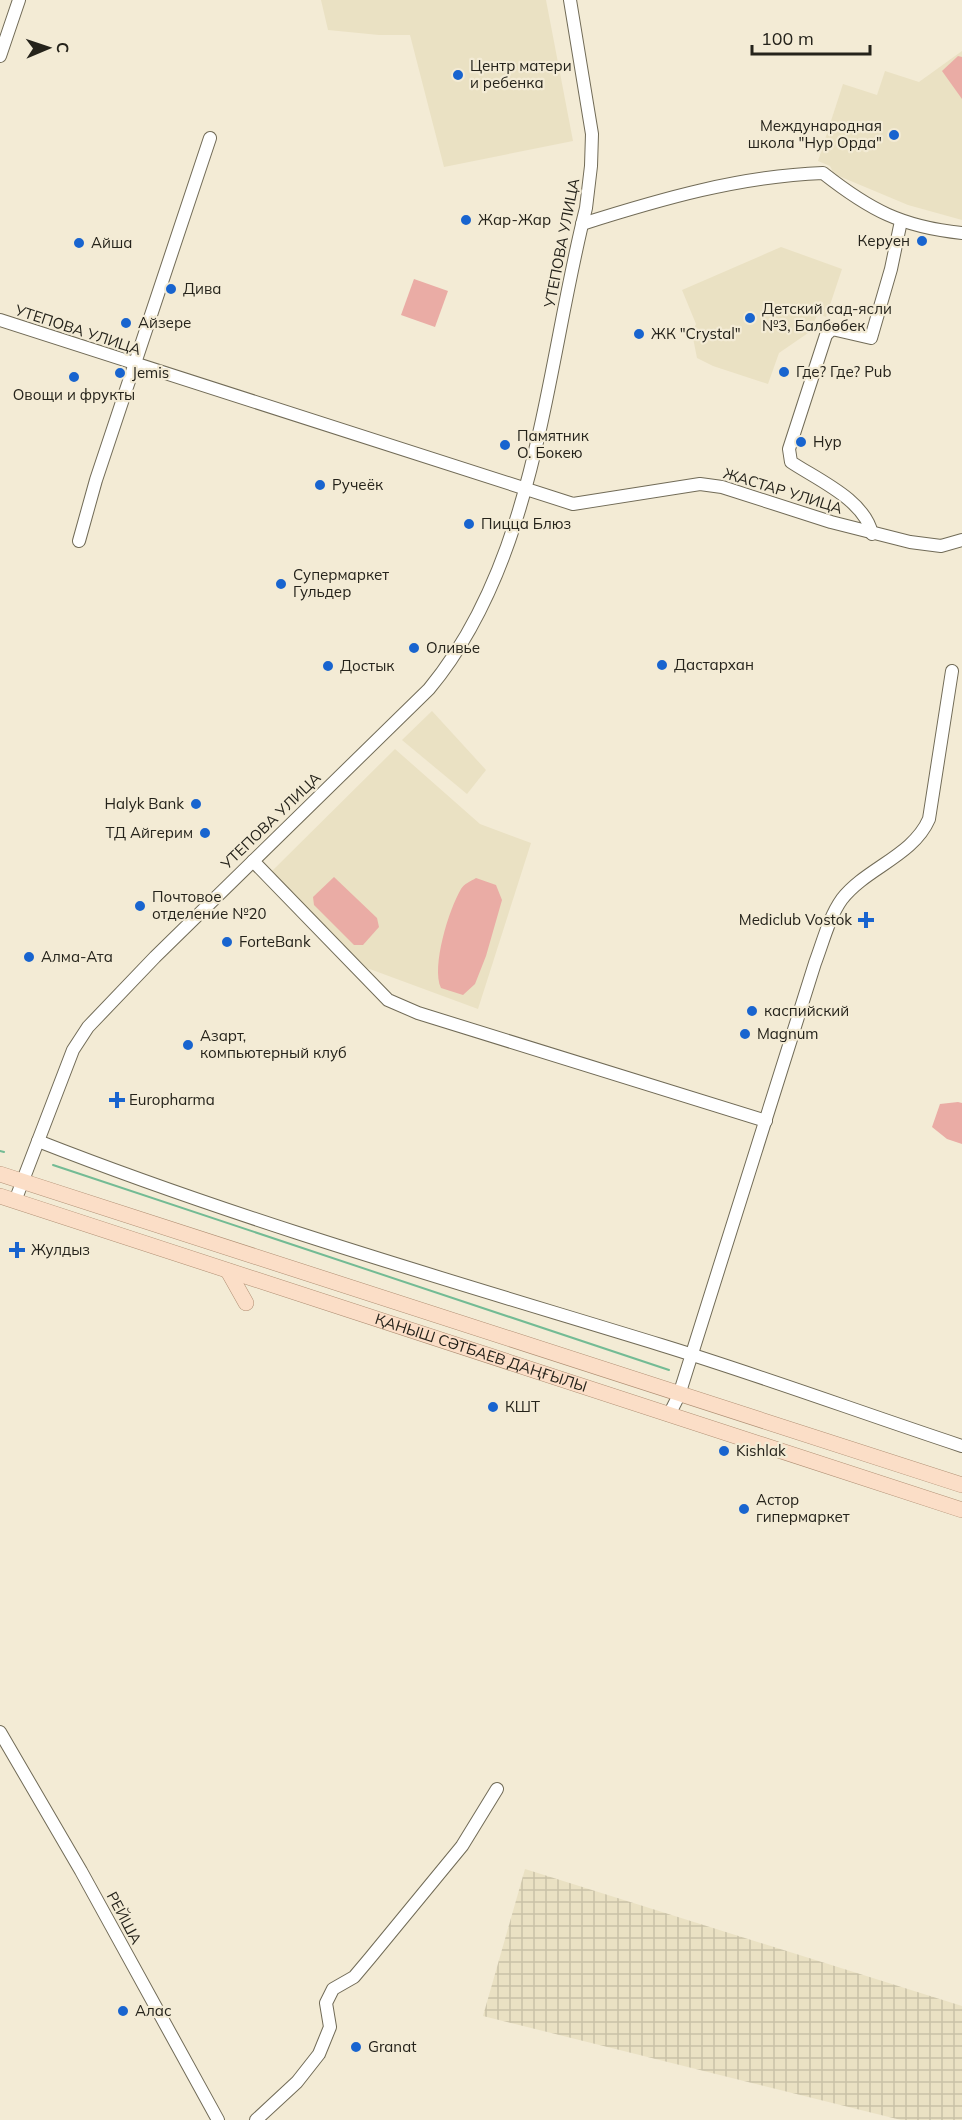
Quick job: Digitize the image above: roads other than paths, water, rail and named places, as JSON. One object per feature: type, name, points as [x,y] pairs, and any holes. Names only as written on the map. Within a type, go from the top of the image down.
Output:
[{"type":"main road","name":"ҚАНЫШ СӘТБАЕВ ДАҢҒЫЛЫ","points":[[0,1174],[962,1485]]},
{"type":"main road","name":"ҚАНЫШ СӘТБАЕВ ДАҢҒЫЛЫ","points":[[0,1196],[962,1510]]},
{"type":"main road","points":[[228,1271],[246,1303]]},
{"type":"street","points":[[0,56],[19,0]]},
{"type":"street","name":"УТЕПОВА УЛИЦА","points":[[15,1201],[73,1050],[88,1027],[429,689],[463,643],[484,602],[519,510],[523,489],[529,476],[582,224],[591,166],[592,134],[570,0]]},
{"type":"street","points":[[79,541],[210,138]]},
{"type":"street","points":[[582,224],[676,195],[782,174],[823,172],[856,198],[901,221],[925,229],[962,233]]},
{"type":"street","points":[[872,534],[869,521],[855,505],[791,462],[789,449],[826,335],[832,329],[871,338],[891,269],[901,221]]},
{"type":"street","name":"УТЕПОВА УЛИЦА","points":[[0,320],[523,489]]},
{"type":"street","name":"ЖАСТАР УЛИЦА","points":[[523,489],[573,504],[676,486],[711,485],[872,534],[940,546],[962,540]]},
{"type":"street","points":[[669,1415],[679,1395],[815,963],[833,915],[853,888],[923,833],[929,819],[952,671]]},
{"type":"street","points":[[253,861],[388,1000],[418,1013],[766,1121]]},
{"type":"street","points":[[38,1141],[252,1219],[416,1272],[691,1355],[962,1446]]},
{"type":"street","name":"РЕЙША","points":[[0,1732],[81,1871],[218,2120]]},
{"type":"street","points":[[256,2120],[297,2082],[319,2054],[330,2027],[327,2003],[333,1989],[354,1977],[462,1846],[497,1789]]},
{"type":"street","points":[[206,2101],[210,2120]]},
{"type":"waterway","points":[[0,1151],[4,1152]]},
{"type":"waterway","points":[[53,1165],[669,1370]]},
{"type":"place","name":"Центр матери и ребенка","points":[[458,75]]},
{"type":"place","name":"Международная школа \"Нур Орда\"","points":[[894,135]]},
{"type":"place","name":"Жар-Жар","points":[[466,220]]},
{"type":"place","name":"Керуен","points":[[922,241]]},
{"type":"place","name":"Айша","points":[[79,243]]},
{"type":"place","name":"Дива","points":[[171,289]]},
{"type":"place","name":"Детский сад-ясли №3, Балбөбек","points":[[750,318]]},
{"type":"place","name":"Айзере","points":[[126,323]]},
{"type":"place","name":"ЖК \"Crystal\"","points":[[639,334]]},
{"type":"place","name":"Где? Где? Pub","points":[[784,372]]},
{"type":"place","name":"Jemis","points":[[120,373]]},
{"type":"place","name":"Овощи и фрукты","points":[[74,377]]},
{"type":"place","name":"Нур","points":[[801,442]]},
{"type":"place","name":"Памятник О. Бокею","points":[[505,445]]},
{"type":"place","name":"Ручеёк","points":[[320,485]]},
{"type":"place","name":"Пицца Блюз","points":[[469,524]]},
{"type":"place","name":"Супермаркет Гульдер","points":[[281,584]]},
{"type":"place","name":"Оливье","points":[[414,648]]},
{"type":"place","name":"Дастархан","points":[[662,665]]},
{"type":"place","name":"Достык","points":[[328,666]]},
{"type":"place","name":"Halyk Bank","points":[[196,804]]},
{"type":"place","name":"ТД Айгерим","points":[[205,833]]},
{"type":"place","name":"Почтовое отделение №20","points":[[140,906]]},
{"type":"place","name":"Mediclub Vostok","points":[[866,920]]},
{"type":"place","name":"ForteBank","points":[[227,942]]},
{"type":"place","name":"Алма-Ата","points":[[29,957]]},
{"type":"place","name":"каспийский","points":[[752,1011]]},
{"type":"place","name":"Magnum","points":[[745,1034]]},
{"type":"place","name":"Азарт, компьютерный клуб","points":[[188,1045]]},
{"type":"place","name":"Europharma","points":[[117,1100]]},
{"type":"place","name":"Жулдыз","points":[[17,1250]]},
{"type":"place","name":"КШТ","points":[[493,1407]]},
{"type":"place","name":"Kishlak","points":[[724,1451]]},
{"type":"place","name":"Астор гипермаркет","points":[[744,1509]]},
{"type":"place","name":"Алас","points":[[123,2011]]},
{"type":"place","name":"Granat","points":[[356,2047]]}]
